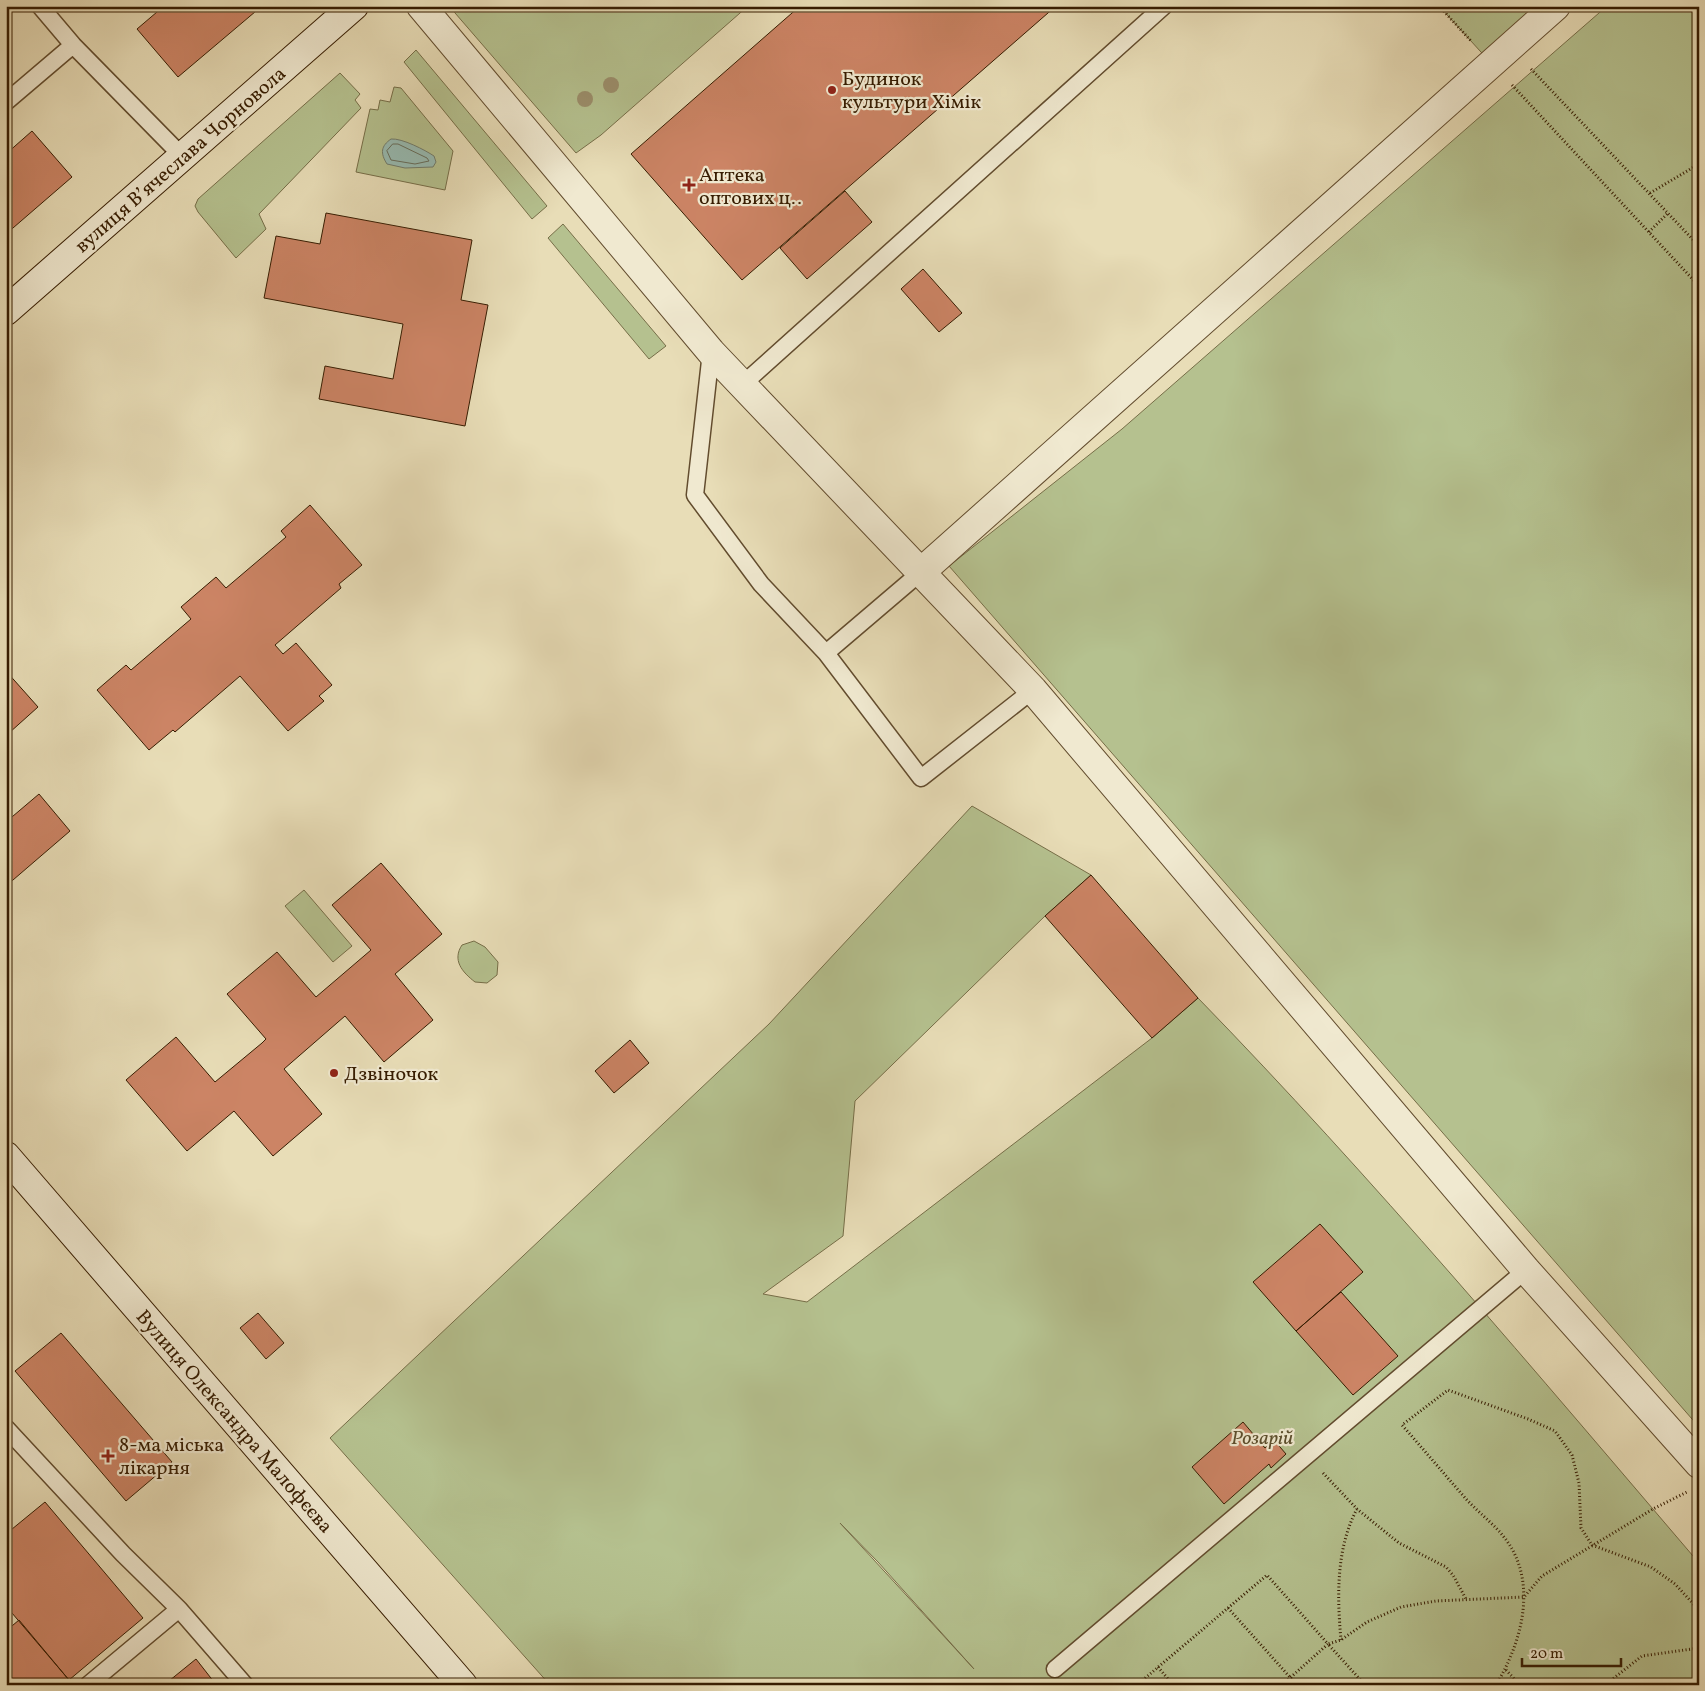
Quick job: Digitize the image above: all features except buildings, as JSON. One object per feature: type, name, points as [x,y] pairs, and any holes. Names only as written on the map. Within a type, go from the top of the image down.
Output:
[{"type":"street","name":"вулиця Вʼячеслава Чорновола","points":[[6,311],[354,6]]},
{"type":"street","points":[[420,6],[712,352],[1033,690],[1526,1270],[1699,1464]]},
{"type":"street","points":[[921,572],[1556,6]]},
{"type":"street","name":"Вулиця Олександра Малофєєва","points":[[6,1156],[463,1685]]},
{"type":"lane","points":[[40,6],[73,45],[183,157]]},
{"type":"lane","points":[[743,384],[1164,6]]},
{"type":"lane","points":[[6,102],[73,45]]},
{"type":"lane","points":[[712,352],[696,495],[761,584],[826,653],[921,778],[1033,690]]},
{"type":"lane","points":[[826,653],[921,572]]},
{"type":"lane","points":[[1055,1669],[1526,1270]]},
{"type":"lane","points":[[6,1428],[123,1554],[179,1609],[245,1685]]},
{"type":"lane","points":[[88,1685],[179,1609]]},
{"type":"path","points":[[1438,6],[1501,55],[1650,193],[1699,246]]},
{"type":"path","points":[[1501,55],[1649,232],[1699,286]]},
{"type":"path","points":[[1650,193],[1699,164]]},
{"type":"path","points":[[1649,232],[1668,213]]},
{"type":"path","points":[[1496,1685],[1506,1670],[1519,1633],[1524,1597],[1523,1573],[1510,1545],[1448,1479],[1402,1425],[1448,1390],[1528,1419],[1555,1431],[1572,1455],[1579,1483],[1581,1528],[1592,1545],[1651,1567],[1674,1584],[1699,1610]]},
{"type":"path","points":[[1307,1456],[1357,1509],[1399,1543],[1446,1567],[1453,1575],[1466,1599]]},
{"type":"path","points":[[1282,1685],[1328,1644],[1340,1640],[1367,1622],[1401,1607],[1436,1601],[1524,1597],[1542,1576],[1653,1509],[1691,1490]]},
{"type":"path","points":[[1340,1640],[1340,1574],[1348,1525],[1357,1509]]},
{"type":"path","points":[[1137,1685],[1267,1575],[1365,1685]]},
{"type":"path","points":[[1228,1608],[1297,1685]]},
{"type":"path","points":[[1605,1685],[1642,1656],[1699,1648]]},
{"type":"path","points":[[1158,1667],[1173,1685]]},
{"type":"path","points":[[1506,1670],[1520,1685]]},
{"type":"green space","points":[[449,6],[748,6],[601,135],[576,153]]},
{"type":"green space","points":[[1439,6],[1556,6],[1491,63]]},
{"type":"green space","points":[[1607,6],[1699,6],[1699,1427],[949,566],[1122,429]]},
{"type":"green space","points":[[416,50],[547,206],[532,219],[404,62]]},
{"type":"green space","points":[[340,73],[360,94],[355,100],[361,108],[259,214],[266,229],[236,258],[198,212],[195,206],[198,199]]},
{"type":"green space","points":[[394,87],[401,88],[453,151],[445,190],[356,172],[370,109],[378,110],[380,100],[390,102]]},
{"type":"green space","points":[[563,224],[666,346],[649,359],[548,238]]},
{"type":"green space","name":"Розарій","points":[[972,806],[1091,875],[1045,916],[855,1101],[843,1236],[763,1294],[807,1302],[1152,1038],[1198,998],[1327,1135],[1453,1276],[1699,1563],[1699,1685],[550,1685],[330,1438],[769,1024]],"holes":[[[840,1523],[878,1562],[974,1669]]]},
{"type":"green space","points":[[304,890],[352,946],[333,962],[285,906]]},
{"type":"green space","points":[[474,941],[485,947],[498,962],[497,975],[487,983],[475,982],[466,974],[458,961],[459,950],[462,945]]},
{"type":"water","points":[[391,139],[401,140],[419,148],[434,156],[436,162],[433,167],[405,168],[387,164],[383,156],[383,147]]},
{"type":"place","name":"Будинок культури Хімік","points":[[832,90]]},
{"type":"place","name":"Аптека оптових ц‥","points":[[689,185]]},
{"type":"place","name":"Дзвіночок","points":[[334,1073]]},
{"type":"place","name":"8-ма міська лікарня","points":[[108,1456]]}]
